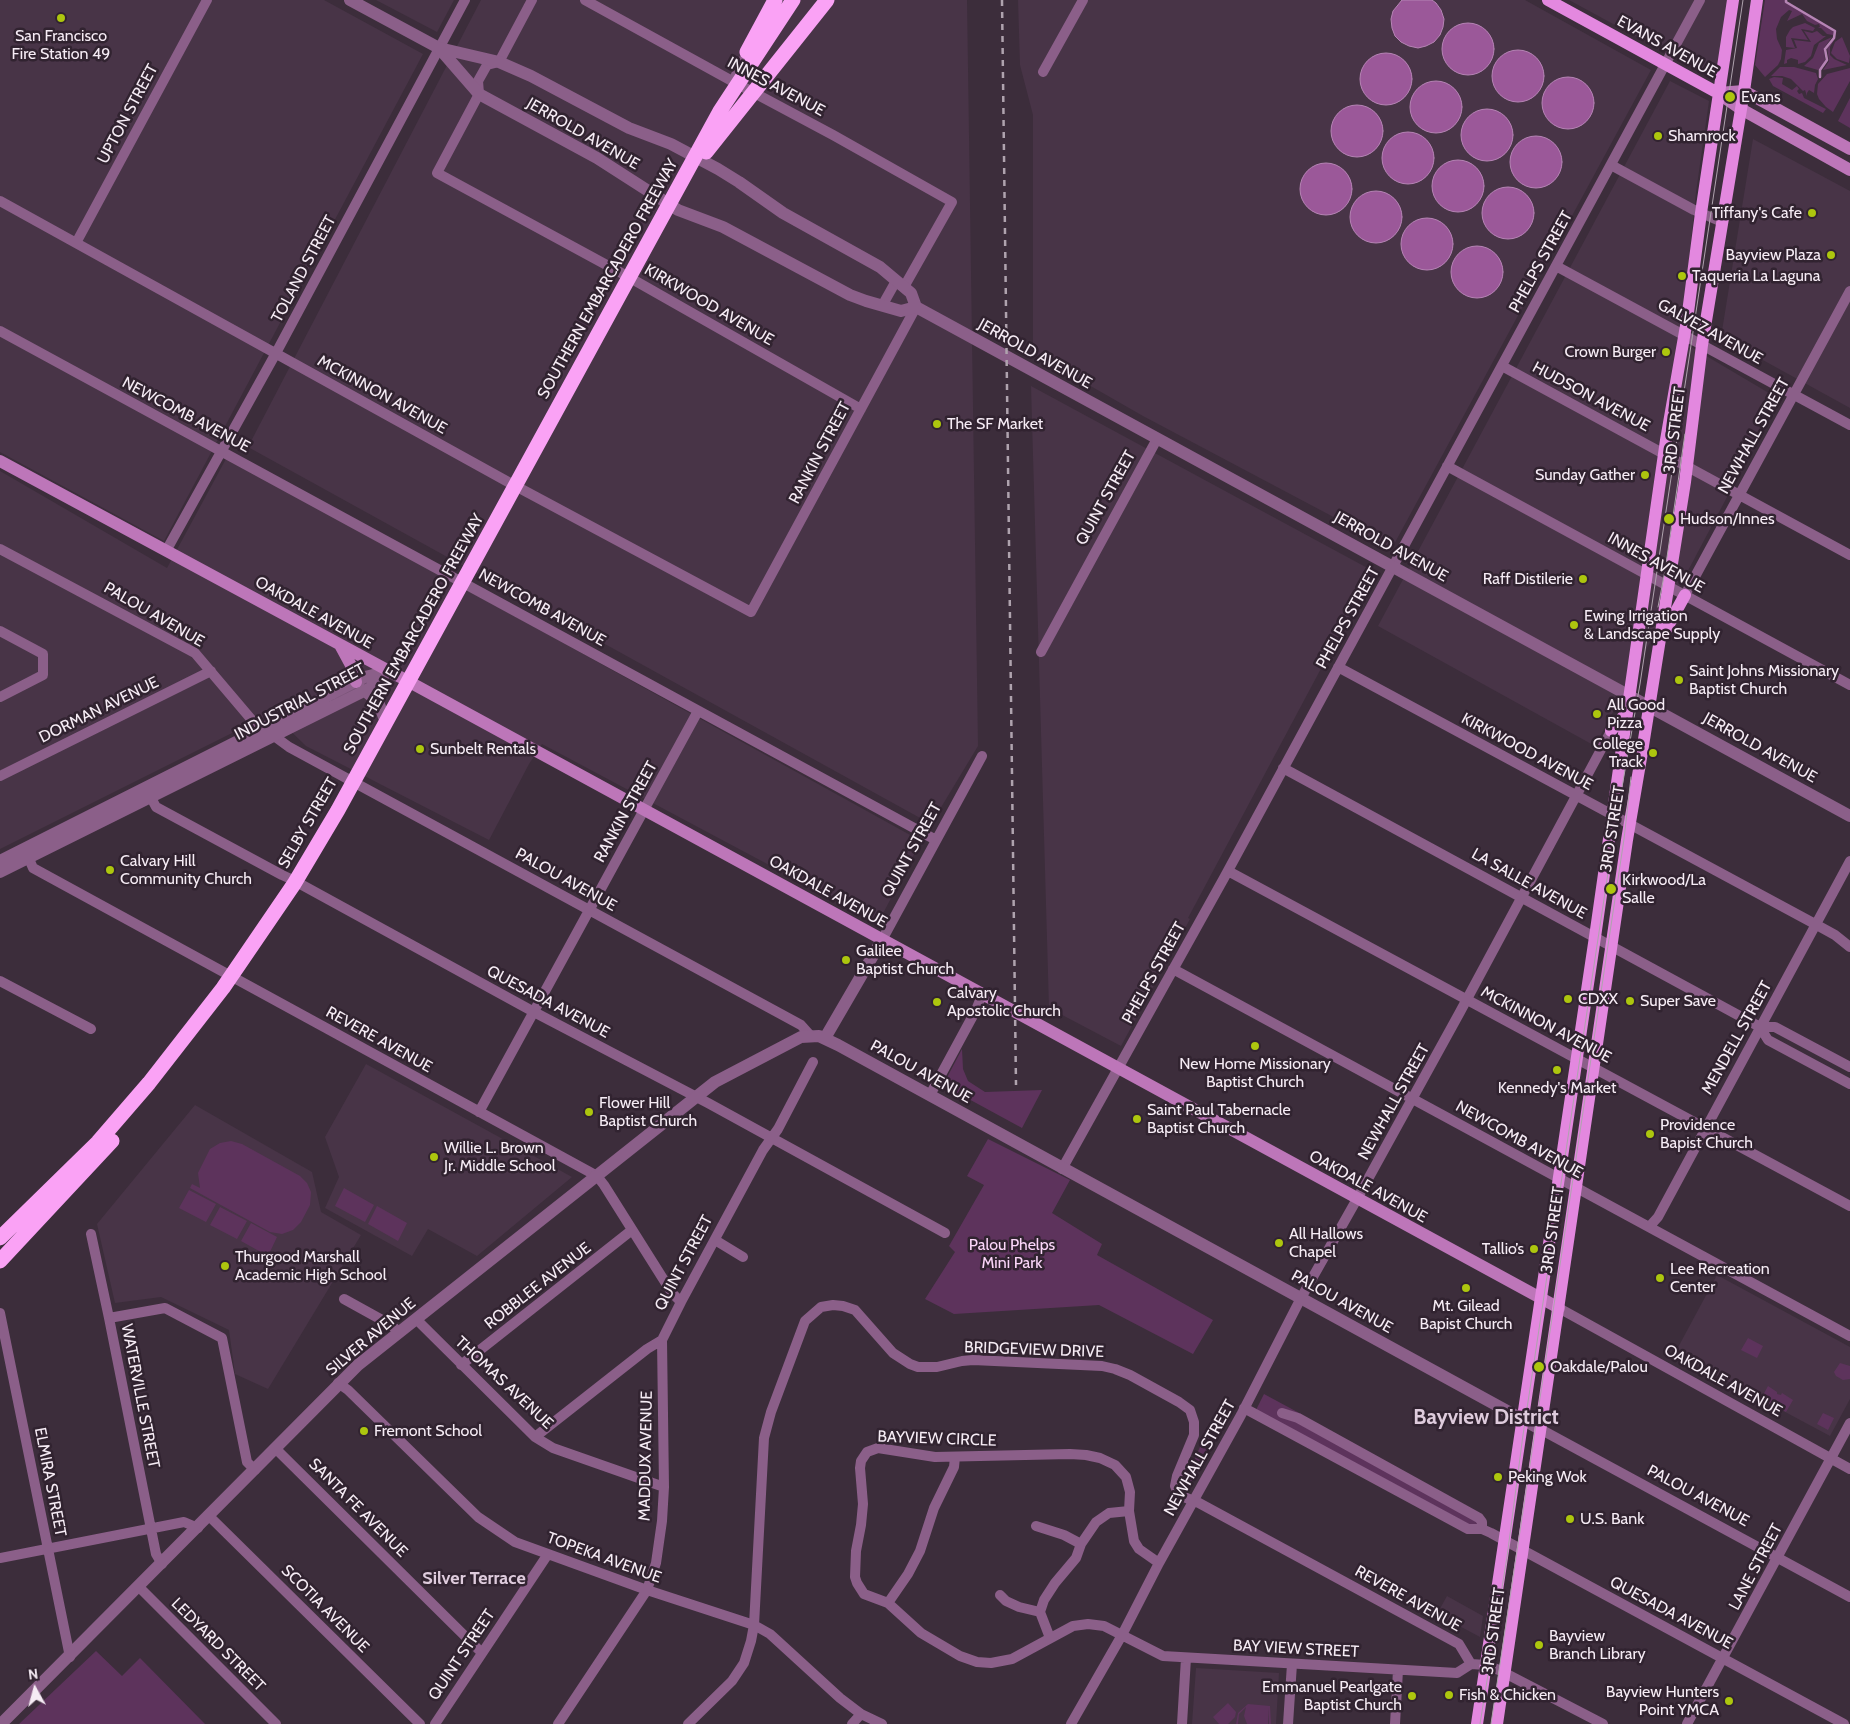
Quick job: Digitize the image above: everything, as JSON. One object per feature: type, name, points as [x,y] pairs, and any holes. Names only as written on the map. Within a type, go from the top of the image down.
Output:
[{"type":"highway","name":"SOUTHERN EMBARCADERO FREEWAY","points":[[0,1228],[37,1194],[130,1097],[157,1072],[181,1041],[243,951],[329,815],[775,0]]},
{"type":"highway","name":"SOUTHERN EMBARCADERO FREEWAY","points":[[0,1238],[72,1168],[124,1113],[174,1053],[223,988],[276,912],[330,825],[720,112],[760,47],[793,0]]},
{"type":"highway","points":[[652,235],[702,158],[827,0]]},
{"type":"highway","points":[[0,1261],[158,1089],[223,988]]},
{"type":"highway","points":[[0,1252],[118,1127],[138,1103],[157,1072]]},
{"type":"main road","name":"EVANS AVENUE","points":[[1548,0],[1718,93],[1741,109],[1850,170]]},
{"type":"main road","name":"3RD STREET","points":[[1477,1724],[1595,937],[1664,454],[1695,265],[1718,93],[1733,0]]},
{"type":"main road","name":"3RD STREET","points":[[1497,1724],[1611,946],[1687,467],[1702,345],[1757,0]]},
{"type":"main road","name":"EVANS AVENUE","points":[[1718,93],[1744,91]]},
{"type":"main road","points":[[1744,91],[1850,149]]},
{"type":"main road","name":"OAKDALE AVENUE","points":[[0,461],[1559,1308]]},
{"type":"main road","points":[[1658,644],[1685,595]]},
{"type":"main road","points":[[340,645],[360,686]]},
{"type":"main road","points":[[1611,731],[1627,712]]},
{"type":"street","name":"UPTON STREET","points":[[76,243],[207,0]]},
{"type":"street","name":"JERROLD AVENUE","points":[[350,0],[439,48],[499,62],[531,76],[629,128],[670,144],[739,182],[783,213],[880,267],[911,293],[916,308]]},
{"type":"street","name":"TOLAND STREET","points":[[166,552],[276,353],[465,0]]},
{"type":"street","points":[[480,94],[478,81],[487,65],[499,62],[532,0]]},
{"type":"street","name":"INNES AVENUE","points":[[585,0],[952,202],[900,284]]},
{"type":"street","points":[[632,263],[775,0]]},
{"type":"street","points":[[1043,72],[1082,0]]},
{"type":"street","name":"PHELPS STREET","points":[[1062,1169],[1228,871],[1700,0]]},
{"type":"street","name":"JERROLD AVENUE","points":[[439,48],[480,94],[597,158],[690,216],[723,227],[850,295],[901,311],[916,308],[1850,816]]},
{"type":"street","name":"KIRKWOOD AVENUE","points":[[480,94],[437,173],[625,275],[861,409]]},
{"type":"street","points":[[1611,165],[1701,213],[1722,222]]},
{"type":"street","name":"MCKINNON AVENUE","points":[[0,201],[510,483],[750,612]]},
{"type":"street","name":"GALVEZ AVENUE","points":[[1556,266],[1850,425]]},
{"type":"street","points":[[882,306],[900,284]]},
{"type":"street","name":"SELBY STREET","points":[[230,974],[294,880],[619,287]]},
{"type":"street","name":"NEWHALL STREET","points":[[1685,595],[1849,294]]},
{"type":"street","name":"RANKIN STREET","points":[[750,612],[916,308]]},
{"type":"street","name":"NEWCOMB AVENUE","points":[[0,331],[936,840]]},
{"type":"street","name":"HUDSON AVENUE","points":[[1502,366],[1850,555]]},
{"type":"street","name":"QUINT STREET","points":[[1041,652],[1157,439]]},
{"type":"street","name":"INNES AVENUE","points":[[1447,466],[1850,685]]},
{"type":"street","name":"PALOU AVENUE","points":[[0,549],[194,653],[251,719],[289,747],[801,1025],[810,1035],[826,1038],[1062,1169],[1850,1597]]},
{"type":"street","points":[[0,631],[43,654],[43,675],[0,696]]},
{"type":"street","name":"KIRKWOOD AVENUE","points":[[1338,667],[1815,924],[1835,935],[1850,947]]},
{"type":"street","name":"DORMAN AVENUE","points":[[0,776],[211,671]]},
{"type":"street","name":"INDUSTRIAL STREET","points":[[0,861],[26,853],[360,686],[365,677],[388,671]]},
{"type":"street","points":[[360,686],[378,702],[384,718]]},
{"type":"street","name":"RANKIN STREET","points":[[479,1112],[698,711]]},
{"type":"street","name":"NEWHALL STREET","points":[[1071,1724],[1122,1635],[1301,1298],[1358,1200],[1611,731]]},
{"type":"street","name":"QUINT STREET","points":[[826,1038],[882,940],[982,756]]},
{"type":"street","name":"LA SALLE AVENUE","points":[[1283,768],[1760,1027],[1775,1027],[1850,1068]]},
{"type":"street","name":"QUESADA AVENUE","points":[[148,792],[156,807],[945,1234]]},
{"type":"street","name":"INDUSTRIAL STREET","points":[[0,872],[26,853]]},
{"type":"street","name":"REVERE AVENUE","points":[[26,853],[33,868],[597,1176],[672,1293],[681,1302]]},
{"type":"street","name":"MENDELL STREET","points":[[1649,1227],[1658,1217],[1850,861]]},
{"type":"street","name":"MCKINNON AVENUE","points":[[1228,871],[1850,1206]]},
{"type":"street","name":"KIRKWOOD AVENUE","points":[[1835,935],[1850,936]]},
{"type":"street","name":"NEWCOMB AVENUE","points":[[1173,969],[1850,1336]]},
{"type":"street","points":[[0,981],[91,1029]]},
{"type":"street","points":[[930,1095],[976,1010],[982,995]]},
{"type":"street","name":"LA SALLE AVENUE","points":[[1760,1027],[1768,1040],[1850,1084]]},
{"type":"street","name":"SILVER AVENUE","points":[[1,1724],[198,1528],[358,1364],[723,1078],[795,1040],[810,1035]]},
{"type":"street","name":"QUINT STREET","points":[[662,1340],[763,1150],[778,1129],[814,1062]]},
{"type":"street","name":"ROBBLEE AVENUE","points":[[461,1364],[632,1230]]},
{"type":"street","name":"WATERVILLE STREET","points":[[90,1234],[110,1318],[156,1554],[162,1564]]},
{"type":"street","points":[[715,1240],[743,1257]]},
{"type":"street","points":[[344,1299],[391,1325],[399,1332]]},
{"type":"street","name":"BRIDGEVIEW DRIVE","points":[[688,1724],[732,1682],[744,1663],[751,1642],[754,1625],[764,1438],[771,1412],[806,1321],[821,1307],[838,1305],[855,1310],[893,1353],[910,1364],[918,1366],[937,1367],[973,1360],[1102,1366],[1130,1375],[1190,1410],[1194,1422],[1194,1435],[1177,1476],[1175,1486],[1179,1495],[1185,1499],[1193,1500]]},
{"type":"street","points":[[110,1318],[165,1308],[222,1338],[247,1462],[255,1470]]},
{"type":"street","name":"OAKDALE AVENUE","points":[[1559,1308],[1850,1469]]},
{"type":"street","name":"ELMIRA STREET","points":[[0,1313],[70,1657]]},
{"type":"street","name":"THOMAS AVENUE","points":[[416,1319],[535,1437],[553,1448],[664,1487]]},
{"type":"street","points":[[535,1437],[647,1349],[662,1340]]},
{"type":"street","name":"MADDUX AVENUE","points":[[558,1724],[647,1590],[656,1563],[664,1487],[662,1340]]},
{"type":"street","name":"TOPEKA AVENUE","points":[[338,1383],[348,1390],[478,1517],[515,1542],[647,1590],[754,1625],[770,1634],[840,1698],[861,1714],[882,1724]]},
{"type":"street","name":"QUESADA AVENUE","points":[[1244,1408],[1468,1529],[1482,1529],[1505,1540],[1844,1724]]},
{"type":"street","name":"QUESADA AVENUE","points":[[1282,1413],[1298,1418],[1479,1518],[1482,1522],[1482,1529]]},
{"type":"street","name":"LANE STREET","points":[[1688,1724],[1850,1424]]},
{"type":"street","name":"BAYVIEW CIRCLE","points":[[1122,1635],[1104,1626],[1088,1624],[1073,1626],[1012,1659],[990,1664],[976,1662],[960,1656],[921,1633],[888,1603],[864,1594],[857,1583],[855,1577],[856,1551],[862,1524],[863,1504],[861,1461],[867,1452],[878,1448],[917,1456],[1070,1454],[1100,1458],[1114,1465],[1126,1477],[1130,1492],[1129,1511],[1134,1541],[1139,1549],[1159,1563]]},
{"type":"street","name":"SANTA FE AVENUE","points":[[276,1449],[482,1653]]},
{"type":"street","points":[[888,1603],[918,1556],[934,1508],[954,1467],[955,1457]]},
{"type":"street","name":"REVERE AVENUE","points":[[1193,1500],[1459,1644],[1471,1664]]},
{"type":"street","points":[[1050,1638],[1040,1612],[1044,1600],[1055,1583],[1076,1558],[1089,1531],[1102,1517],[1109,1513],[1129,1511]]},
{"type":"street","name":"SCOTIA AVENUE","points":[[209,1516],[420,1724]]},
{"type":"street","points":[[0,1558],[184,1522],[198,1528]]},
{"type":"street","points":[[1036,1526],[1064,1535],[1082,1544]]},
{"type":"street","name":"QUINT STREET","points":[[435,1724],[548,1554]]},
{"type":"street","name":"LEDYARD STREET","points":[[139,1587],[276,1724]]},
{"type":"street","points":[[1000,1595],[1006,1601],[1019,1607],[1040,1612]]},
{"type":"street","name":"BAY VIEW STREET","points":[[1122,1635],[1163,1656],[1186,1658],[1457,1673],[1471,1664]]},
{"type":"street","points":[[1182,1724],[1186,1658]]},
{"type":"street","points":[[1288,1724],[1292,1664]]},
{"type":"street","points":[[1471,1664],[1486,1666],[1504,1672],[1603,1724]]},
{"type":"street","points":[[1395,1724],[1398,1670]]},
{"type":"street","points":[[852,1724],[861,1714]]},
{"type":"shaded area","points":[[0,0],[324,0],[423,54],[164,541],[0,452]]},
{"type":"shaded area","points":[[376,0],[454,0],[437,32]]},
{"type":"shaded area","points":[[481,0],[967,0],[978,746],[931,824],[248,447]]},
{"type":"shaded area","points":[[1018,0],[1525,0],[1651,70],[1392,548],[1143,416],[1033,353],[1033,115],[1020,65]]},
{"type":"shaded area","points":[[1402,0],[1432,0],[1436,3],[1444,19],[1440,35],[1434,42],[1418,48],[1401,42],[1395,36],[1391,19],[1393,11]]},
{"type":"shaded area","points":[[1569,0],[1733,0],[1718,81]]},
{"type":"shaded area","points":[[1463,23],[1473,23],[1487,30],[1494,44],[1494,54],[1487,68],[1473,75],[1463,75],[1453,71],[1446,64],[1442,54],[1442,44],[1446,34],[1453,27]]},
{"type":"shaded area","points":[[1513,50],[1523,50],[1537,57],[1544,71],[1544,81],[1537,95],[1523,102],[1513,102],[1503,98],[1496,91],[1492,81],[1492,71],[1496,61],[1503,54]]},
{"type":"shaded area","points":[[1381,53],[1391,53],[1405,60],[1412,74],[1412,84],[1405,98],[1391,105],[1381,105],[1371,101],[1364,94],[1360,84],[1360,74],[1364,64],[1371,57]]},
{"type":"shaded area","points":[[1563,77],[1573,77],[1587,84],[1594,98],[1594,108],[1587,122],[1573,129],[1563,129],[1553,125],[1546,118],[1542,108],[1542,98],[1546,88],[1553,81]]},
{"type":"shaded area","points":[[1431,81],[1441,81],[1455,88],[1462,102],[1462,112],[1455,126],[1441,133],[1431,133],[1421,129],[1414,122],[1410,112],[1410,102],[1414,92],[1421,85]]},
{"type":"shaded area","points":[[1670,81],[1709,101],[1696,192],[1681,341],[1779,399],[1595,746],[1378,626]]},
{"type":"shaded area","points":[[1352,105],[1362,105],[1376,112],[1383,126],[1383,136],[1376,150],[1362,157],[1352,157],[1342,153],[1335,146],[1331,136],[1331,126],[1335,116],[1342,109]]},
{"type":"shaded area","points":[[1482,109],[1492,109],[1506,116],[1513,130],[1513,140],[1506,154],[1492,161],[1482,161],[1472,157],[1465,150],[1461,140],[1461,130],[1465,120],[1472,113]]},
{"type":"shaded area","points":[[1403,132],[1413,132],[1427,139],[1434,153],[1434,163],[1427,177],[1413,184],[1403,184],[1393,180],[1386,173],[1382,163],[1382,153],[1386,143],[1393,136]]},
{"type":"shaded area","points":[[1531,136],[1541,136],[1555,143],[1562,157],[1562,167],[1555,181],[1541,188],[1531,188],[1521,184],[1514,177],[1510,167],[1510,157],[1514,147],[1521,140]]},
{"type":"shaded area","points":[[1753,139],[1850,191],[1850,408],[1721,337]]},
{"type":"shaded area","points":[[1453,160],[1463,160],[1477,167],[1484,181],[1484,191],[1477,205],[1463,212],[1453,212],[1443,208],[1436,201],[1432,191],[1432,181],[1436,171],[1443,164]]},
{"type":"shaded area","points":[[1321,163],[1331,163],[1345,170],[1352,184],[1352,194],[1345,208],[1331,215],[1321,215],[1311,211],[1304,204],[1300,194],[1300,184],[1304,174],[1311,167]]},
{"type":"shaded area","points":[[1503,187],[1513,187],[1527,194],[1534,208],[1534,218],[1527,232],[1513,239],[1503,239],[1493,235],[1486,228],[1482,218],[1482,208],[1486,198],[1493,191]]},
{"type":"shaded area","points":[[1371,191],[1381,191],[1395,198],[1402,212],[1402,222],[1395,236],[1381,243],[1371,243],[1361,239],[1354,232],[1350,222],[1350,212],[1354,202],[1361,195]]},
{"type":"shaded area","points":[[1422,218],[1432,218],[1446,225],[1453,239],[1453,249],[1446,263],[1432,270],[1422,270],[1412,266],[1405,259],[1401,249],[1401,239],[1405,229],[1412,222]]},
{"type":"shaded area","points":[[1472,246],[1482,246],[1496,253],[1503,267],[1503,277],[1496,291],[1482,298],[1472,298],[1462,294],[1455,287],[1451,277],[1451,267],[1455,257],[1462,250]]},
{"type":"shaded area","points":[[1031,386],[1373,571],[1121,1046],[1049,1008]]},
{"type":"shaded area","points":[[227,457],[921,841],[878,923],[542,744],[529,764],[489,840],[306,746],[272,713],[0,849],[0,471],[167,568]]},
{"type":"shaded area","name":"Willie L. Brown Jr. Middle School","points":[[366,1064],[572,1177],[477,1256],[428,1229],[412,1256],[325,1208],[339,1177],[325,1137]]},
{"type":"shaded area","name":"Thurgood Marshall Academic High School","points":[[195,1105],[312,1172],[321,1212],[361,1235],[268,1389],[235,1374],[229,1330],[161,1297],[115,1303],[97,1224]]},
{"type":"shaded area","points":[[1717,1275],[1850,1347],[1850,1399],[1830,1436],[1675,1353]]},
{"type":"shaded area","points":[[1447,1596],[1483,1616],[1480,1637],[1437,1614]]},
{"type":"shaded area","points":[[1196,1668],[1279,1673],[1276,1724],[1192,1724]]},
{"type":"green space","points":[[1765,0],[1785,0],[1786,3],[1829,27],[1834,32],[1833,35],[1827,34],[1821,28],[1818,28],[1820,27],[1819,24],[1815,25],[1807,21],[1802,14],[1787,21],[1792,11],[1789,10],[1781,17],[1776,29],[1777,39],[1782,50],[1781,59],[1778,65],[1765,77],[1755,65]]},
{"type":"green space","points":[[1805,23],[1815,28],[1813,31],[1801,29],[1808,40],[1791,38],[1795,48],[1786,47],[1786,37],[1790,30]]},
{"type":"green space","points":[[1804,31],[1812,33],[1817,31],[1826,36],[1814,45],[1811,56],[1805,62],[1798,64],[1798,60],[1791,58],[1784,64],[1786,50],[1797,48],[1794,40],[1811,42]]},
{"type":"green space","points":[[1832,37],[1824,48],[1825,60],[1823,66],[1818,70],[1804,66],[1813,58],[1819,43]]},
{"type":"green space","points":[[1836,37],[1830,47],[1830,55],[1847,65],[1823,70],[1829,61],[1827,48]]},
{"type":"green space","points":[[1842,37],[1850,56],[1849,63],[1837,59],[1831,53],[1835,42]]},
{"type":"green space","points":[[1780,67],[1794,67],[1816,73],[1818,79],[1814,93],[1809,90],[1807,96],[1805,90],[1803,91],[1791,79],[1782,76],[1771,76]]},
{"type":"green space","points":[[1850,68],[1850,81],[1833,112],[1819,99],[1817,94],[1818,84],[1827,74]]},
{"type":"green space","points":[[1774,77],[1783,78],[1782,84],[1792,90],[1797,86],[1799,89],[1797,91],[1799,94],[1802,93],[1804,98],[1826,109],[1823,113],[1773,86],[1769,79]]},
{"type":"green space","points":[[1850,98],[1850,128],[1838,121]]},
{"type":"green space","points":[[962,1049],[963,1069],[968,1081],[985,1092],[1042,1090],[1022,1128],[943,1085]]},
{"type":"green space","name":"Palou Phelps Mini Park","points":[[988,1139],[1070,1180],[1052,1213],[1102,1244],[1097,1255],[1213,1320],[1193,1354],[1099,1305],[954,1314],[925,1299],[955,1252],[949,1246],[984,1185],[967,1176]]},
{"type":"green space","points":[[231,1141],[242,1144],[300,1176],[307,1183],[311,1192],[310,1205],[301,1222],[293,1230],[282,1234],[270,1232],[190,1188],[192,1184],[200,1188],[198,1173],[210,1149],[220,1143]]},
{"type":"green space","points":[[344,1188],[374,1205],[365,1222],[335,1206]]},
{"type":"green space","points":[[189,1190],[216,1204],[206,1222],[179,1208]]},
{"type":"green space","points":[[377,1206],[407,1223],[398,1241],[368,1224]]},
{"type":"green space","points":[[220,1207],[247,1221],[237,1239],[210,1225]]},
{"type":"green space","points":[[251,1223],[277,1237],[268,1256],[241,1241]]},
{"type":"green space","points":[[1748,1338],[1763,1346],[1757,1358],[1741,1350]]},
{"type":"green space","points":[[1840,1363],[1850,1366],[1850,1379],[1843,1380],[1836,1376],[1834,1372]]},
{"type":"green space","points":[[1768,1386],[1777,1394],[1781,1395],[1782,1393],[1793,1400],[1786,1412],[1761,1399]]},
{"type":"green space","points":[[1264,1394],[1301,1414],[1296,1422],[1476,1520],[1478,1524],[1474,1527],[1256,1410]]},
{"type":"green space","points":[[1823,1413],[1834,1418],[1828,1430],[1817,1424]]},
{"type":"green space","points":[[1204,1431],[1216,1437],[1188,1489],[1185,1489],[1183,1486],[1203,1440]]},
{"type":"green space","points":[[96,1651],[122,1676],[140,1658],[205,1724],[19,1724]]},
{"type":"green space","points":[[1228,1703],[1236,1712],[1235,1717],[1228,1724],[1219,1724],[1213,1717]]},
{"type":"green space","points":[[1248,1704],[1270,1706],[1271,1724],[1269,1724],[1269,1708],[1268,1724],[1247,1724],[1244,1716],[1246,1707],[1239,1714],[1238,1724],[1236,1724],[1238,1713]]},
{"type":"waterway","points":[[1786,0],[1786,2],[1835,31],[1834,38],[1825,49],[1827,60],[1820,70],[1820,77]]},
{"type":"tram line","points":[[1480,1724],[1507,1557],[1523,1435],[1614,833],[1640,684],[1743,0]]},
{"type":"tram line","points":[[1658,607],[1685,434]]},
{"type":"tram line","points":[[1491,1724],[1624,839],[1631,777]]},
{"type":"railway","points":[[1002,0],[1016,1085]]},
{"type":"place","name":"San Francisco Fire Station 49","points":[[61,18]]},
{"type":"place","name":"Evans","points":[[1730,97]]},
{"type":"place","name":"Shamrock","points":[[1658,136]]},
{"type":"place","name":"Tiffany's Cafe","points":[[1812,213]]},
{"type":"place","name":"Bayview Plaza","points":[[1831,255]]},
{"type":"place","name":"Taqueria La Laguna","points":[[1682,276]]},
{"type":"place","name":"Crown Burger","points":[[1666,352]]},
{"type":"place","name":"The SF Market","points":[[937,424]]},
{"type":"place","name":"Sunday Gather","points":[[1645,475]]},
{"type":"place","name":"Hudson/Innes","points":[[1669,519]]},
{"type":"place","name":"Raff Distilerie","points":[[1583,579]]},
{"type":"place","name":"Ewing Irrigation & Landscape Supply","points":[[1574,625]]},
{"type":"place","name":"Saint Johns Missionary Baptist Church","points":[[1679,680]]},
{"type":"place","name":"All Good Pizza","points":[[1597,714]]},
{"type":"place","name":"Sunbelt Rentals","points":[[420,749]]},
{"type":"place","name":"College Track","points":[[1653,753]]},
{"type":"place","name":"Calvary Hill Community Church","points":[[110,870]]},
{"type":"place","name":"Kirkwood/La Salle","points":[[1611,889]]},
{"type":"place","name":"Galilee Baptist Church","points":[[846,960]]},
{"type":"place","name":"CDXX","points":[[1568,999]]},
{"type":"place","name":"Super Save","points":[[1630,1001]]},
{"type":"place","name":"Calvary Apostolic Church","points":[[937,1002]]},
{"type":"place","name":"New Home Missionary Baptist Church","points":[[1255,1046]]},
{"type":"place","name":"Kennedy's Market","points":[[1557,1070]]},
{"type":"place","name":"Flower Hill Baptist Church","points":[[589,1112]]},
{"type":"place","name":"Saint Paul Tabernacle Baptist Church","points":[[1137,1119]]},
{"type":"place","name":"Providence Bapist Church","points":[[1650,1134]]},
{"type":"place","name":"Willie L. Brown Jr. Middle School","points":[[434,1157]]},
{"type":"place","name":"All Hallows Chapel","points":[[1279,1243]]},
{"type":"place","name":"Tallio’s","points":[[1534,1249]]},
{"type":"place","name":"Thurgood Marshall Academic High School","points":[[225,1266]]},
{"type":"place","name":"Lee Recreation Center","points":[[1660,1278]]},
{"type":"place","name":"Mt. Gilead Bapist Church","points":[[1466,1288]]},
{"type":"place","name":"Oakdale/Palou","points":[[1539,1367]]},
{"type":"place","name":"Fremont School","points":[[364,1431]]},
{"type":"place","name":"Peking Wok","points":[[1498,1477]]},
{"type":"place","name":"U.S. Bank","points":[[1570,1519]]},
{"type":"place","name":"Bayview Branch Library","points":[[1539,1645]]},
{"type":"place","name":"Fish & Chicken","points":[[1449,1695]]},
{"type":"place","name":"Emmanuel Pearlgate Baptist Church","points":[[1412,1696]]},
{"type":"place","name":"Bayview Hunters Point YMCA","points":[[1729,1701]]},
{"type":"district","name":"Bayview District","points":[[1486,1418]]},
{"type":"district","name":"Silver Terrace","points":[[474,1579]]}]
